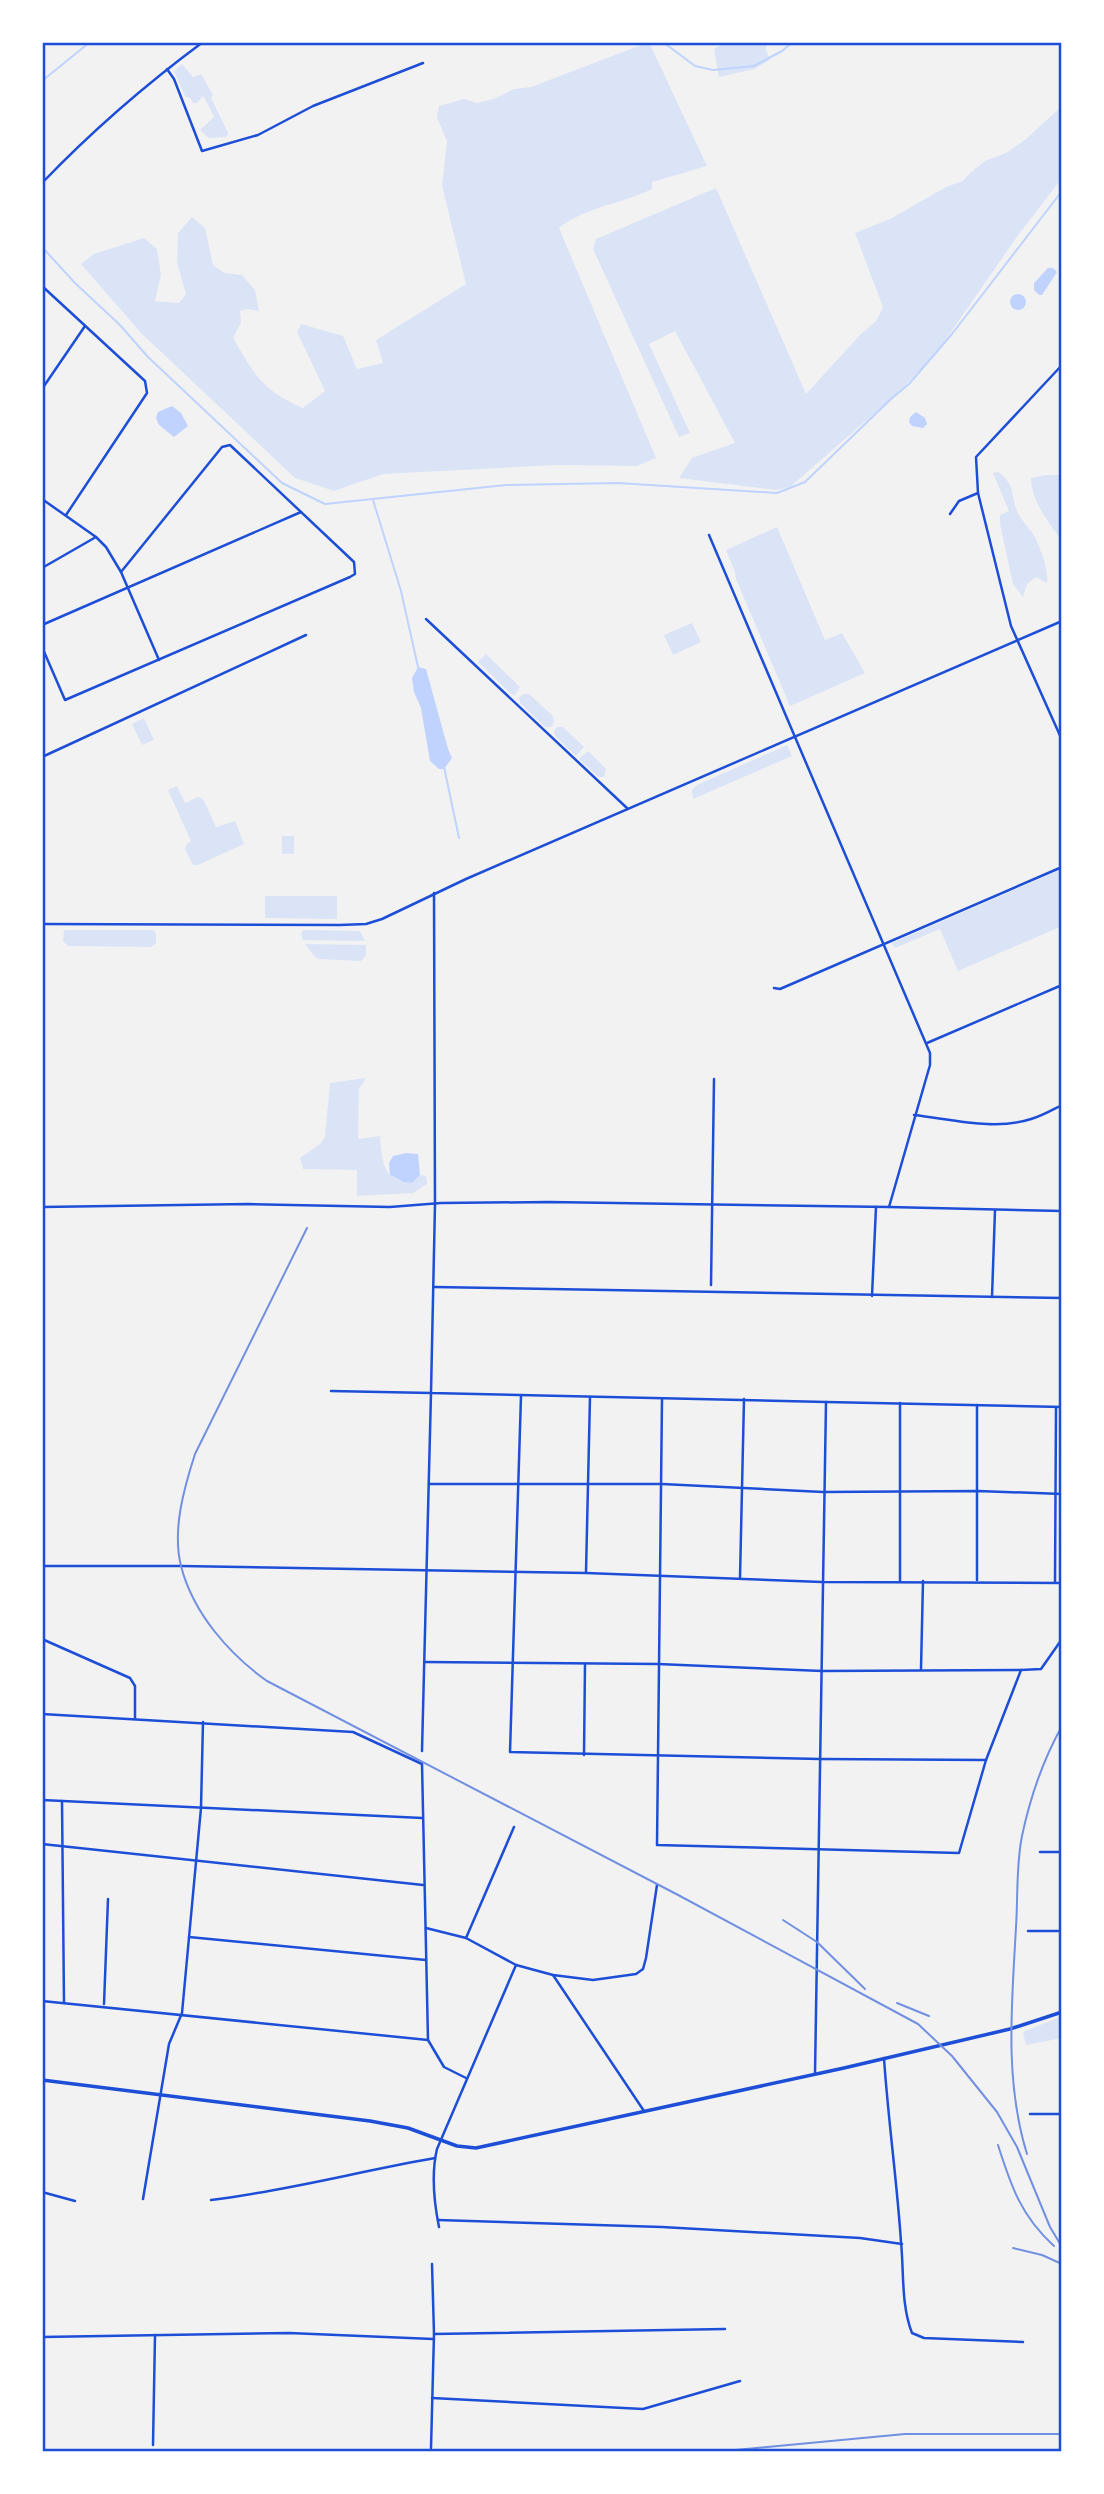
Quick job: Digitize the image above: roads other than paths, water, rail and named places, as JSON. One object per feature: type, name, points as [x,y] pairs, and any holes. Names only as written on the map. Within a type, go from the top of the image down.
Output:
[{"type":"main road","points":[[42,2080],[396,2125],[464,2147],[483,2147],[884,2058],[1023,2025],[1062,2012]]},
{"type":"street","points":[[42,183],[88,136],[203,42]]},
{"type":"street","points":[[167,69],[174,79],[202,150],[258,135],[313,106],[423,63]]},
{"type":"street","points":[[42,286],[145,381],[147,393],[66,515]]},
{"type":"street","points":[[42,389],[85,326]]},
{"type":"street","points":[[1062,365],[976,457],[978,493],[1017,640],[1062,740]]},
{"type":"street","points":[[42,647],[65,701],[355,574],[354,562],[230,445],[222,447],[121,572]]},
{"type":"street","points":[[950,514],[960,501],[978,493]]},
{"type":"street","points":[[42,499],[106,547],[121,572],[159,660]]},
{"type":"street","points":[[42,625],[301,512]]},
{"type":"street","points":[[709,535],[927,1043],[930,1065],[889,1208]]},
{"type":"street","points":[[42,568],[96,537]]},
{"type":"street","points":[[426,619],[628,809]]},
{"type":"street","points":[[42,923],[359,925],[382,919],[434,893],[1062,621]]},
{"type":"street","points":[[42,757],[306,635]]},
{"type":"street","points":[[774,988],[780,989],[1062,867]]},
{"type":"street","points":[[422,1751],[434,1287],[434,893]]},
{"type":"street","points":[[927,1043],[1062,985]]},
{"type":"street","points":[[711,1285],[714,1079]]},
{"type":"street","points":[[914,1115],[1010,1124],[1032,1119],[1062,1105]]},
{"type":"street","points":[[42,1207],[390,1207],[549,1202],[1062,1211]]},
{"type":"street","points":[[872,1296],[876,1207]]},
{"type":"street","points":[[992,1297],[995,1210]]},
{"type":"street","points":[[434,1287],[1062,1298]]},
{"type":"street","points":[[331,1391],[1062,1407]]},
{"type":"street","points":[[521,1396],[510,1752],[986,1760]]},
{"type":"street","points":[[586,1573],[590,1397]]},
{"type":"street","points":[[662,1398],[657,1845],[959,1853],[986,1760],[1021,1670]]},
{"type":"street","points":[[740,1578],[744,1399]]},
{"type":"street","points":[[815,2074],[826,1402]]},
{"type":"street","points":[[900,1403],[900,1581]]},
{"type":"street","points":[[977,1405],[977,1582]]},
{"type":"street","points":[[1055,1583],[1056,1407]]},
{"type":"street","points":[[429,1484],[662,1484],[823,1492],[978,1491],[1062,1494]]},
{"type":"street","points":[[42,1566],[586,1573],[822,1582],[1062,1583]]},
{"type":"street","points":[[921,1670],[923,1581]]},
{"type":"street","points":[[42,1639],[130,1678],[135,1686],[135,1719]]},
{"type":"street","points":[[425,1662],[658,1664],[822,1671],[1021,1670],[1041,1669],[1062,1639]]},
{"type":"street","points":[[584,1755],[585,1664]]},
{"type":"street","points":[[42,1714],[353,1732],[422,1764],[428,2040],[444,2067],[466,2078]]},
{"type":"street","points":[[143,2199],[169,2044],[182,2013],[201,1808],[203,1722]]},
{"type":"street","points":[[42,1800],[422,1818]]},
{"type":"street","points":[[62,1801],[64,2003]]},
{"type":"street","points":[[466,1938],[514,1826]]},
{"type":"street","points":[[42,1844],[423,1885]]},
{"type":"street","points":[[1040,1852],[1062,1852]]},
{"type":"street","points":[[426,1928],[466,1938],[516,1965],[553,1975],[593,1980],[636,1974],[643,1969],[657,1885]]},
{"type":"street","points":[[104,2006],[108,1899]]},
{"type":"street","points":[[1028,1931],[1062,1931]]},
{"type":"street","points":[[189,1937],[426,1960]]},
{"type":"street","points":[[439,2227],[435,2214],[435,2158],[466,2078],[516,1965]]},
{"type":"street","points":[[553,1975],[645,2111]]},
{"type":"street","points":[[42,2001],[182,2013],[428,2040]]},
{"type":"street","points":[[884,2058],[908,2322],[912,2333],[924,2338],[1023,2342]]},
{"type":"street","points":[[1030,2113],[1062,2114]]},
{"type":"street","points":[[211,2200],[258,2194],[378,2167],[435,2158]]},
{"type":"street","points":[[42,2192],[75,2201]]},
{"type":"street","points":[[438,2220],[662,2227],[860,2238],[902,2244]]},
{"type":"street","points":[[431,2448],[434,2334],[432,2264]]},
{"type":"street","points":[[434,2334],[726,2329]]},
{"type":"street","points":[[42,2337],[289,2333],[433,2339]]},
{"type":"street","points":[[153,2445],[155,2335]]},
{"type":"street","points":[[432,2398],[643,2409],[740,2381]]},
{"type":"water","points":[[1048,268],[1057,272],[1042,295],[1039,295],[1034,290],[1034,283]]},
{"type":"water","points":[[1015,294],[1021,294],[1026,302],[1024,308],[1015,310],[1010,305],[1010,299]]},
{"type":"water","points":[[172,406],[181,413],[188,426],[174,437],[159,425],[156,418],[158,412]]},
{"type":"water","points":[[916,412],[925,418],[927,424],[923,428],[912,426],[909,422]]},
{"type":"water","points":[[418,667],[426,669],[452,758],[444,769],[439,769],[430,761],[421,708],[414,692],[412,678]]},
{"type":"water","points":[[418,1154],[420,1175],[412,1183],[403,1182],[390,1175],[389,1163],[393,1156]]},
{"type":"waterway","points":[[42,81],[90,42]]},
{"type":"waterway","points":[[663,42],[695,66],[713,70],[754,66],[793,42]]},
{"type":"waterway","points":[[42,247],[148,357],[282,483],[325,504],[506,485],[618,483],[777,493],[805,482],[909,384],[952,334],[1062,191]]},
{"type":"waterway","points":[[373,500],[401,591],[418,667]]},
{"type":"waterway","points":[[444,767],[459,838]]},
{"type":"railway","points":[[307,1228],[195,1454],[183,1495],[178,1538],[181,1566],[194,1600],[214,1631],[239,1658],[267,1681],[680,1896],[918,2024],[952,2056],[997,2112],[1017,2147],[1050,2227],[1062,2247]]},
{"type":"railway","points":[[1027,2154],[1015,2098],[1011,2041],[1019,1858],[1033,1793],[1062,1726]]},
{"type":"railway","points":[[783,1920],[817,1942],[865,1989]]},
{"type":"railway","points":[[897,2003],[929,2016]]},
{"type":"railway","points":[[998,2145],[1018,2200],[1033,2223],[1054,2246]]},
{"type":"railway","points":[[1013,2248],[1042,2255],[1062,2264]]},
{"type":"railway","points":[[715,2452],[905,2434],[1062,2434]]}]
